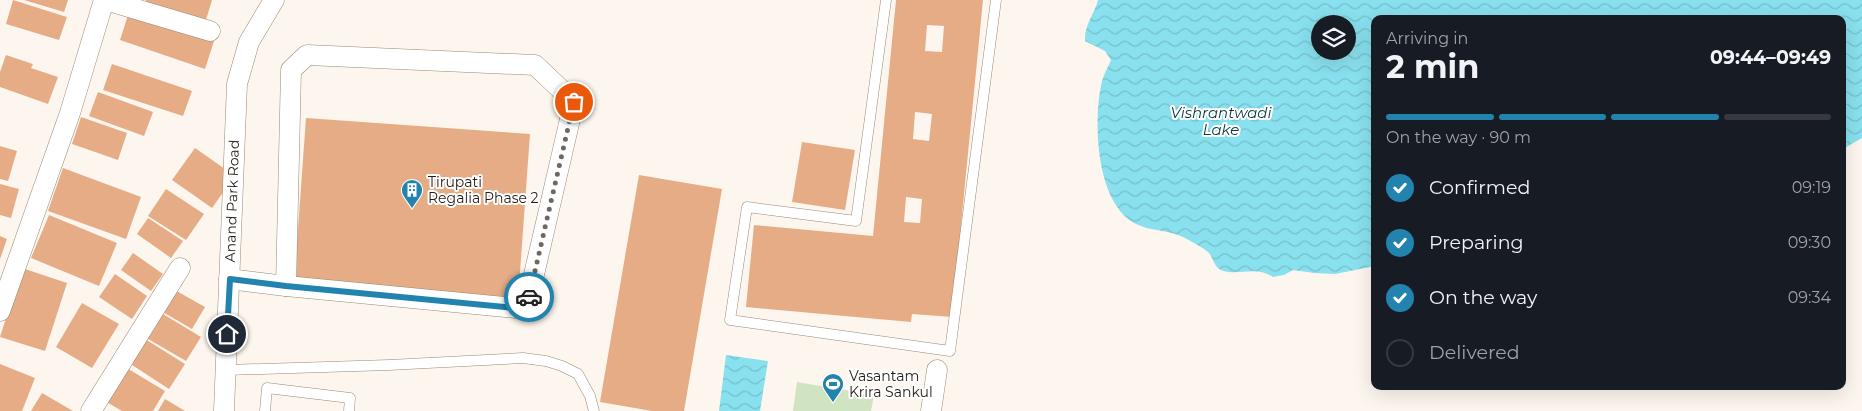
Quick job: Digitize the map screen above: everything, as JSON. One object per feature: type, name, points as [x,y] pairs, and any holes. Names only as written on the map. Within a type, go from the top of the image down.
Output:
[{"type":"street","points":[[0,311],[70,113],[105,0],[210,31]]},
{"type":"street","name":"Anand Park Road","points":[[224,411],[237,84],[249,42],[274,0]]},
{"type":"street","points":[[230,279],[286,286],[526,309],[574,102],[535,65],[307,55],[292,70],[286,286]]},
{"type":"street","points":[[91,411],[180,268]]},
{"type":"street","points":[[931,411],[936,370]]},
{"type":"lane","points":[[886,0],[856,221],[747,207],[730,320],[950,351],[996,0]]},
{"type":"lane","points":[[936,370],[941,349]]},
{"type":"lane","points":[[226,370],[389,365],[523,358],[546,361],[578,374],[590,396],[594,411]]},
{"type":"lane","points":[[265,411],[267,388],[350,398],[349,411]]},
{"type":"green space","name":"Vasantam Krira Sankul","points":[[797,382],[874,395],[871,411],[793,411]]},
{"type":"water","name":"Vishrantwadi Lake","points":[[1098,0],[1862,0],[1862,138],[1846,147],[1846,15],[1371,15],[1371,267],[1335,274],[1293,270],[1284,275],[1273,277],[1253,271],[1227,272],[1217,267],[1208,252],[1185,238],[1134,223],[1121,212],[1111,197],[1104,178],[1100,158],[1098,116],[1102,81],[1111,60],[1105,51],[1085,41],[1085,35]]},
{"type":"water","points":[[726,355],[768,361],[760,411],[719,411]]},
{"type":"building","points":[[13,0],[67,17],[59,40],[6,24]]},
{"type":"building","points":[[24,0],[68,0],[64,12]]},
{"type":"building","points":[[146,0],[212,0],[205,23],[145,4]]},
{"type":"building","points":[[896,0],[983,0],[952,317],[912,314],[911,322],[746,307],[754,225],[873,236]],"holes":[[[927,25],[944,26],[942,52],[925,51]],[[915,112],[932,114],[929,141],[913,139]],[[906,197],[922,199],[920,223],[904,222]]]},
{"type":"building","points":[[129,12],[214,41],[205,69],[120,40]]},
{"type":"building","points":[[6,55],[33,64],[31,68],[58,77],[48,104],[0,87],[0,72]]},
{"type":"building","points":[[112,64],[192,91],[183,116],[103,90]]},
{"type":"building","points":[[98,92],[153,112],[144,136],[89,116]]},
{"type":"building","points":[[81,117],[127,133],[118,160],[72,144]]},
{"type":"building","name":"Tirupati Regalia Phase 2","points":[[306,118],[530,134],[518,300],[294,284]]},
{"type":"building","points":[[802,142],[855,150],[845,210],[792,202]]},
{"type":"building","points":[[0,146],[17,151],[8,181],[0,179]]},
{"type":"building","points":[[195,148],[225,169],[224,191],[212,208],[172,180]]},
{"type":"building","points":[[63,168],[141,197],[126,239],[48,211]]},
{"type":"building","points":[[639,175],[722,189],[684,411],[652,411],[600,402]]},
{"type":"building","points":[[0,184],[19,189],[11,218],[0,215]]},
{"type":"building","points":[[166,189],[204,214],[186,240],[148,216]]},
{"type":"building","points":[[49,215],[117,243],[99,286],[31,258]]},
{"type":"building","points":[[148,218],[183,241],[171,258],[137,234]]},
{"type":"building","points":[[0,236],[7,239],[0,259]]},
{"type":"building","points":[[133,253],[163,274],[151,291],[121,270]]},
{"type":"building","points":[[22,268],[67,283],[45,351],[0,337]]},
{"type":"building","points":[[115,274],[147,296],[132,319],[99,297]]},
{"type":"building","points":[[173,289],[205,307],[192,329],[161,311]]},
{"type":"building","points":[[82,303],[119,324],[92,368],[56,347]]},
{"type":"building","points":[[158,311],[201,337],[186,361],[143,336]]},
{"type":"building","points":[[145,339],[185,364],[169,389],[129,363]]},
{"type":"building","points":[[0,364],[35,378],[22,411],[0,411]]},
{"type":"building","points":[[125,367],[165,391],[153,411],[122,411],[105,401]]},
{"type":"building","points":[[42,393],[73,411],[31,411]]},
{"type":"building","points":[[165,399],[185,411],[158,411]]},
{"type":"way so far","points":[[529,297],[574,102]]},
{"type":"place","name":"Tirupati Regalia Phase 2","points":[[412,209]]},
{"type":"place","name":"Vasantam Krira Sankul","points":[[833,403]]},
{"type":"route","points":[[227,334],[230,279],[526,309],[529,297]]}]
